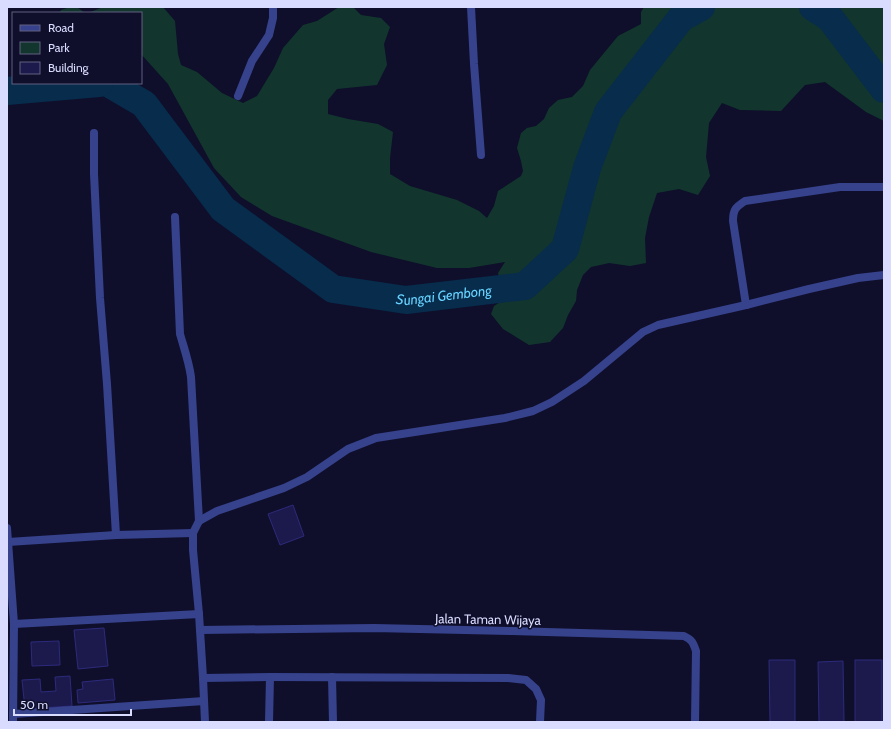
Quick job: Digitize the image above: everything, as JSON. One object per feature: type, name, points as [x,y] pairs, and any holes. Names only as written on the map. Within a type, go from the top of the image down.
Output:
[{"type":"street","points":[[238,96],[252,61],[269,35],[273,18],[273,7]]},
{"type":"street","points":[[471,7],[481,155]]},
{"type":"street","points":[[94,133],[94,174],[100,290],[116,535]]},
{"type":"street","points":[[746,305],[732,220],[733,212],[737,206],[745,201],[840,187],[884,187]]},
{"type":"street","points":[[175,217],[180,334],[189,364],[191,377],[198,521],[193,533],[193,550],[204,678],[205,722]]},
{"type":"street","points":[[198,521],[217,511],[284,488],[307,477],[348,449],[376,438],[505,418],[533,411],[552,402],[584,381],[643,332],[658,325],[858,278],[884,276]]},
{"type":"street","points":[[7,528],[14,624],[13,718],[204,701]]},
{"type":"street","points":[[8,542],[116,535],[193,533]]},
{"type":"street","points":[[14,624],[199,614]]},
{"type":"street","name":"Jalan Taman Wijaya","points":[[200,630],[374,628],[684,636],[691,639],[696,651],[695,722]]},
{"type":"street","points":[[269,722],[270,677]]},
{"type":"street","points":[[332,677],[333,722]]},
{"type":"street","points":[[204,678],[500,678],[526,680],[536,689],[541,700],[540,722]]},
{"type":"green space","points":[[70,7],[77,7],[84,12],[60,12],[61,10]]},
{"type":"green space","points":[[103,7],[163,7],[175,21],[178,54],[181,65],[197,72],[222,93],[243,103],[257,96],[274,68],[283,48],[303,25],[317,21],[339,7],[352,7],[361,15],[381,18],[390,27],[384,44],[387,65],[377,85],[337,89],[328,100],[328,114],[378,124],[393,132],[390,174],[410,186],[457,200],[479,211],[487,218],[494,206],[498,191],[521,176],[523,171],[517,148],[521,133],[527,128],[536,126],[544,119],[549,108],[558,100],[572,97],[583,86],[590,70],[618,36],[641,24],[641,12],[644,7],[884,7],[884,121],[866,112],[825,82],[805,85],[781,111],[740,110],[722,103],[709,123],[706,157],[710,176],[698,195],[679,189],[657,193],[649,217],[645,238],[646,263],[630,266],[609,263],[591,267],[583,275],[577,290],[576,301],[563,328],[550,342],[529,345],[503,329],[491,314],[494,306],[505,299],[498,273],[505,262],[469,268],[437,268],[371,252],[272,216],[241,197],[214,168],[168,84],[142,55],[142,12],[90,12]]},
{"type":"building","points":[[293,505],[304,536],[280,545],[268,514]]},
{"type":"building","points":[[104,628],[108,666],[78,669],[74,630]]},
{"type":"building","points":[[59,641],[60,665],[32,666],[31,642]]},
{"type":"building","points":[[769,660],[795,660],[795,722],[770,722]]},
{"type":"building","points":[[855,660],[882,660],[882,722],[855,722]]},
{"type":"building","points":[[843,661],[844,722],[819,722],[818,662]]},
{"type":"building","points":[[70,676],[72,706],[25,709],[22,680],[40,679],[41,692],[56,691],[55,677]]},
{"type":"building","points":[[113,679],[115,700],[78,703],[77,690],[83,689],[82,682]]},
{"type":"waterway","name":"Sungai Gembong","points":[[110,84],[144,104],[223,209],[333,289],[406,300],[525,286],[565,249],[587,168],[608,112],[681,18],[701,7]]},
{"type":"waterway","name":"Sungai Gembong","points":[[813,7],[830,18],[884,89]]},
{"type":"waterway","name":"Sungai Gembong","points":[[7,91],[88,84]]}]
